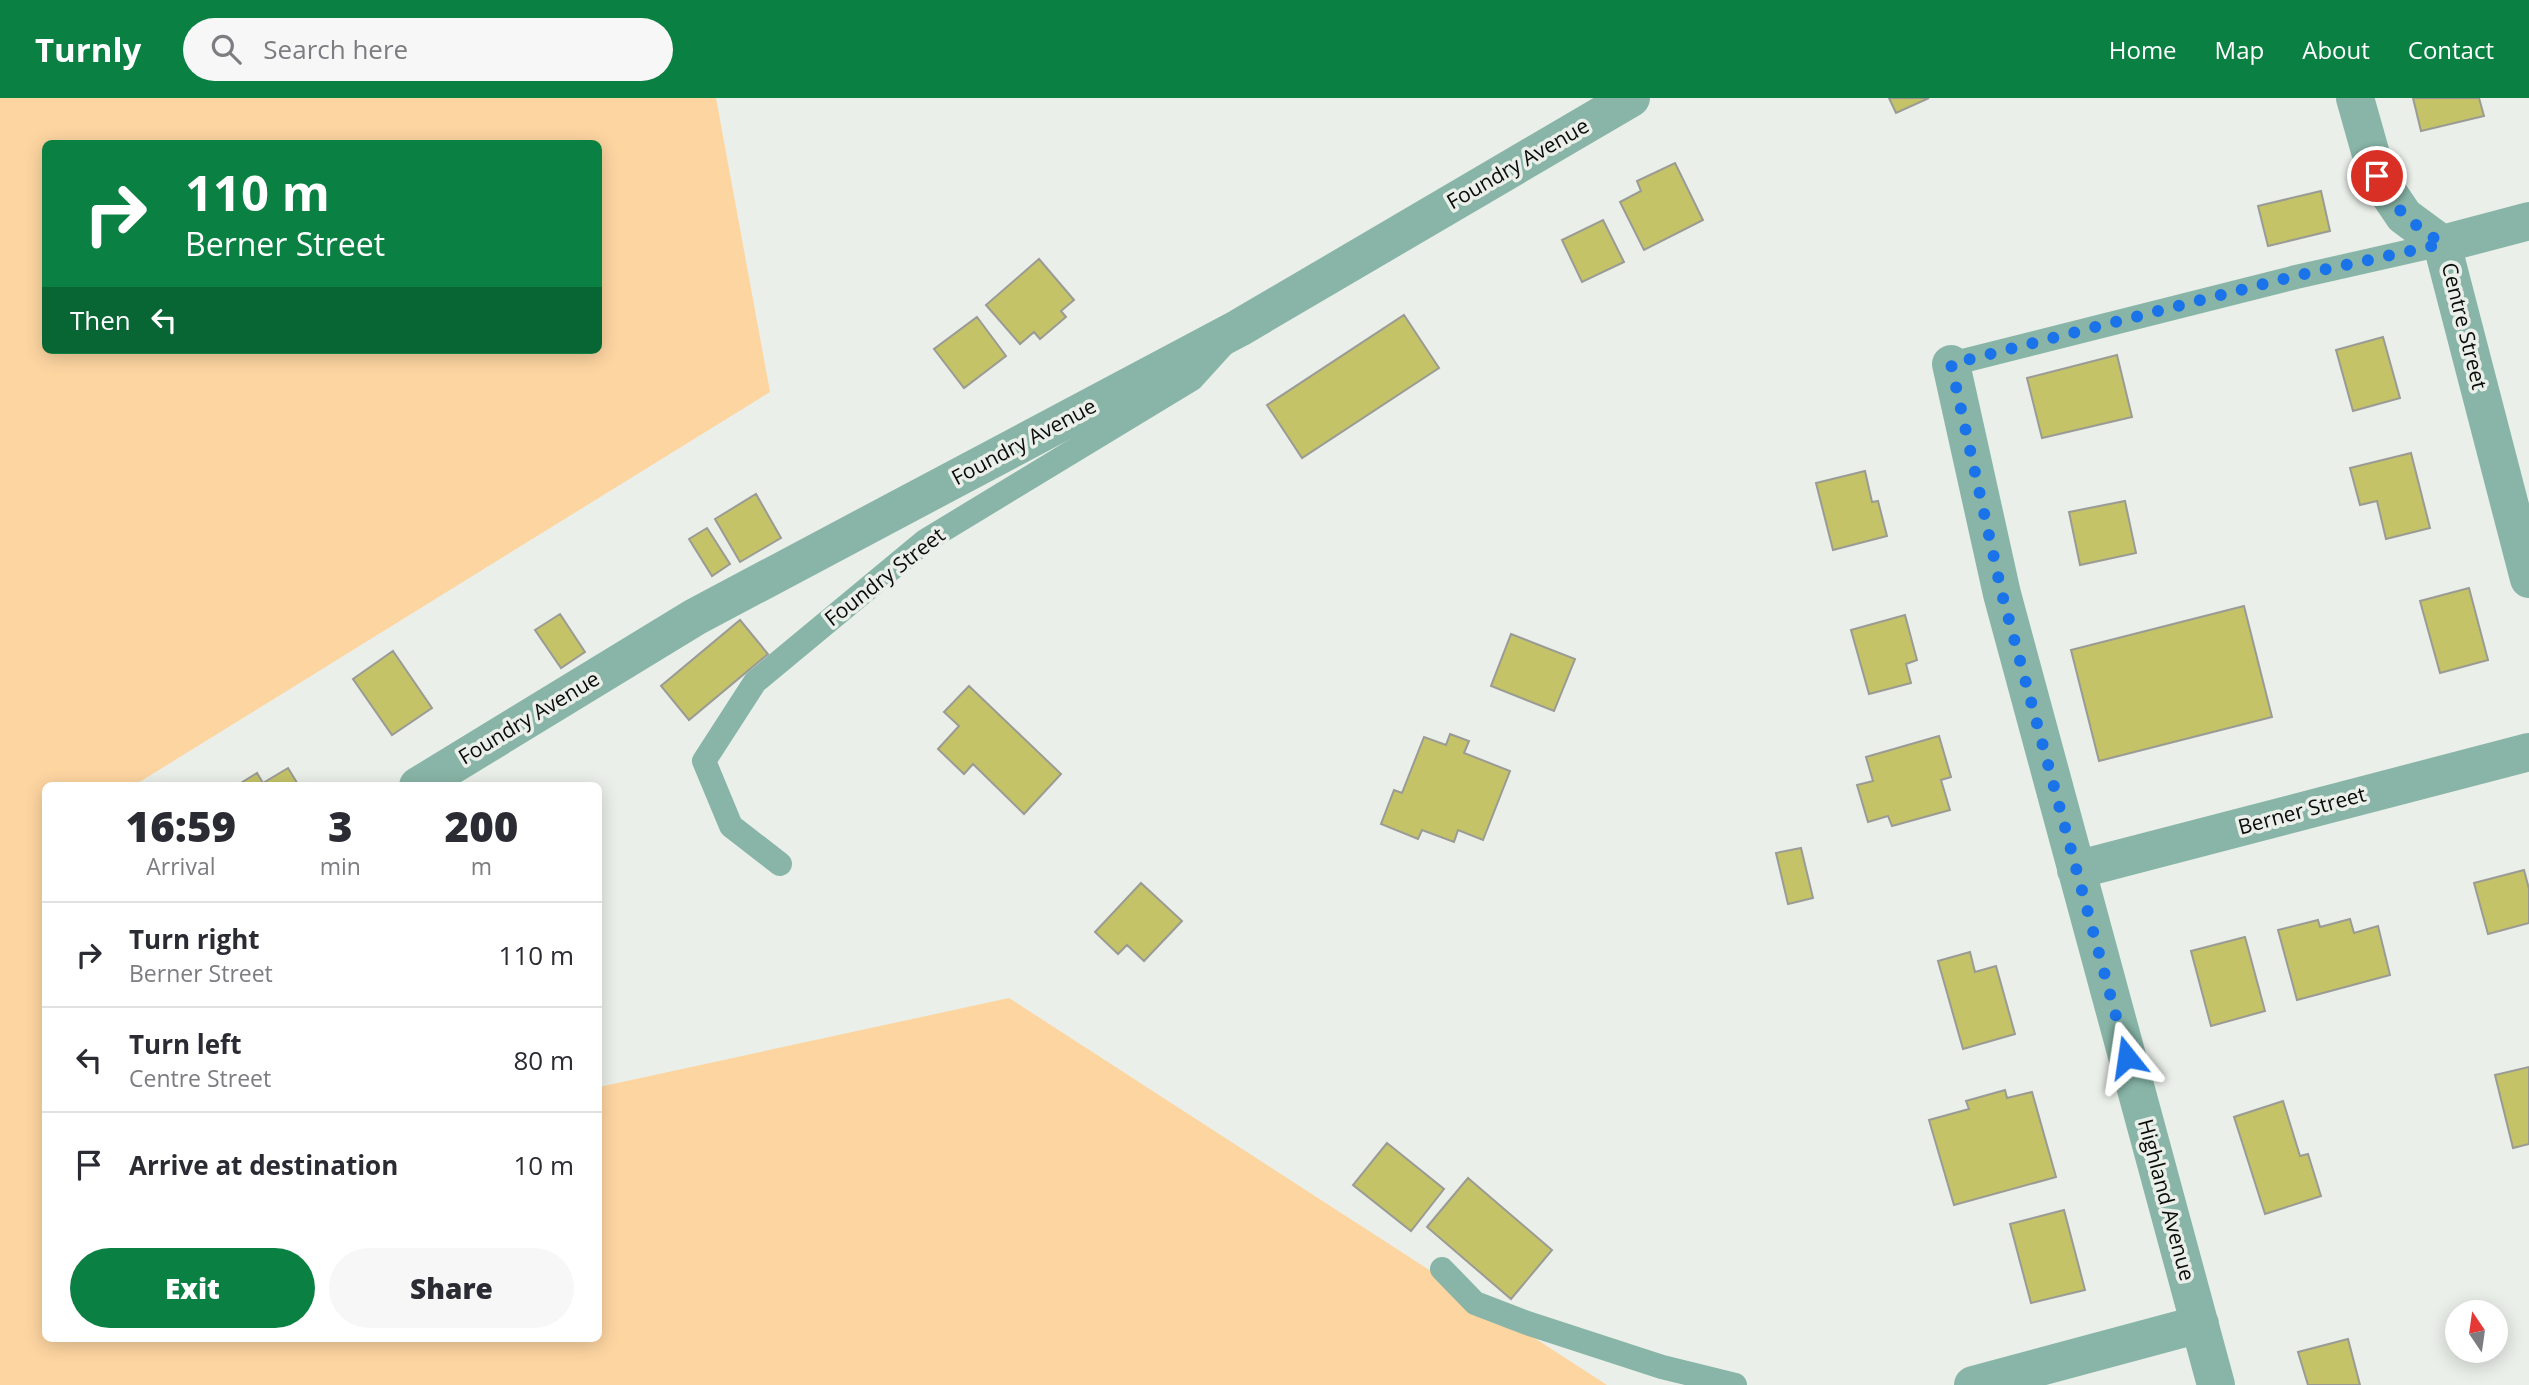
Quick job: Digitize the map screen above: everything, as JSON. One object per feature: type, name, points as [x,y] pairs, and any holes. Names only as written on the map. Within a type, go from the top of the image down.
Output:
[{"type":"street","name":"Foundry Avenue","points":[[425,782],[695,617],[1239,328],[1631,98]]},
{"type":"street","name":"Centre Street","points":[[2355,98],[2377,176],[2404,216],[2442,244],[2529,579]]},
{"type":"street","points":[[2442,244],[2529,221]]},
{"type":"street","name":"Highland Avenue","points":[[1951,364],[2002,594],[2216,1385]]},
{"type":"street","name":"Berner Street","points":[[2076,870],[2529,751]]},
{"type":"street","points":[[1973,1385],[2200,1324]]},
{"type":"lane","points":[[1951,364],[2295,276],[2442,244]]},
{"type":"lane","name":"Foundry Street","points":[[780,864],[730,825],[704,761],[755,681],[925,541],[1192,379],[1239,328]]},
{"type":"lane","points":[[1442,1269],[1475,1303],[1662,1367],[1735,1385]]},
{"type":"shaded area","points":[[0,98],[716,98],[770,392],[139,782],[42,782],[42,1342],[602,1342],[602,1086],[1009,998],[1607,1385],[0,1385]]},
{"type":"building","points":[[1889,98],[1929,98],[1896,113]]},
{"type":"building","points":[[2413,98],[2479,98],[2484,116],[2421,131]]},
{"type":"building","points":[[1675,163],[1703,220],[1644,250],[1620,202],[1641,191],[1637,181]]},
{"type":"building","points":[[2321,191],[2330,231],[2268,246],[2258,206]]},
{"type":"building","points":[[1603,220],[1624,262],[1582,282],[1562,240]]},
{"type":"building","points":[[1039,259],[1074,300],[1061,311],[1066,317],[1040,339],[1034,332],[1020,344],[986,305]]},
{"type":"building","points":[[1404,315],[1439,368],[1302,458],[1267,405]]},
{"type":"building","points":[[977,317],[1006,356],[964,388],[934,349]]},
{"type":"building","points":[[2383,337],[2400,398],[2353,411],[2336,350]]},
{"type":"building","points":[[2117,355],[2132,417],[2042,438],[2027,378]]},
{"type":"building","points":[[2411,453],[2430,528],[2386,539],[2377,501],[2360,505],[2350,468]]},
{"type":"building","points":[[1865,471],[1872,502],[1878,501],[1887,536],[1833,550],[1816,483]]},
{"type":"building","points":[[756,494],[781,538],[740,562],[715,519]]},
{"type":"building","points":[[2125,501],[2136,553],[2080,565],[2069,512]]},
{"type":"building","points":[[707,528],[730,564],[712,576],[689,539]]},
{"type":"building","points":[[2469,588],[2488,660],[2440,673],[2420,601]]},
{"type":"building","points":[[2244,606],[2272,717],[2099,761],[2071,650]]},
{"type":"building","points":[[560,614],[585,652],[561,668],[535,630]]},
{"type":"building","points":[[1905,615],[1917,660],[1906,664],[1911,683],[1869,694],[1851,630]]},
{"type":"building","points":[[740,620],[768,654],[689,720],[661,686]]},
{"type":"building","points":[[1511,634],[1575,659],[1554,711],[1491,686]]},
{"type":"building","points":[[393,651],[432,708],[392,735],[353,679]]},
{"type":"building","points":[[969,686],[1061,774],[1024,814],[973,764],[964,774],[938,749],[959,726],[944,712]]},
{"type":"building","points":[[1450,734],[1469,741],[1464,753],[1510,771],[1483,840],[1458,830],[1454,842],[1422,830],[1418,839],[1381,824],[1394,790],[1402,793],[1424,737],[1446,745]]},
{"type":"building","points":[[1939,736],[1951,777],[1941,780],[1950,810],[1892,826],[1888,816],[1868,822],[1857,785],[1873,781],[1866,757]]},
{"type":"building","points":[[288,768],[297,782],[265,782]]},
{"type":"building","points":[[257,773],[262,782],[242,782]]},
{"type":"building","points":[[1801,848],[1813,898],[1788,904],[1776,853]]},
{"type":"building","points":[[2524,870],[2529,889],[2529,923],[2488,934],[2474,883]]},
{"type":"building","points":[[1141,883],[1182,921],[1144,961],[1127,945],[1118,954],[1095,932]]},
{"type":"building","points":[[2350,919],[2354,933],[2378,926],[2390,975],[2297,1000],[2278,930],[2318,920],[2320,927]]},
{"type":"building","points":[[2245,937],[2265,1011],[2211,1026],[2191,951]]},
{"type":"building","points":[[1970,952],[1975,972],[1996,966],[2015,1034],[1963,1049],[1938,961]]},
{"type":"building","points":[[2529,1067],[2529,1144],[2513,1148],[2495,1075]]},
{"type":"building","points":[[2005,1090],[2007,1098],[2032,1092],[2056,1177],[1954,1205],[1929,1120],[1969,1109],[1966,1101]]},
{"type":"building","points":[[2283,1101],[2300,1156],[2308,1154],[2321,1196],[2265,1214],[2234,1117]]},
{"type":"building","points":[[1387,1143],[1444,1189],[1411,1231],[1353,1185]]},
{"type":"building","points":[[1468,1178],[1552,1250],[1511,1299],[1427,1227]]},
{"type":"building","points":[[2064,1210],[2085,1290],[2031,1303],[2010,1224]]},
{"type":"building","points":[[2348,1339],[2360,1385],[2308,1385],[2298,1352]]},
{"type":"route","points":[[2127,1057],[2002,594],[1951,364],[2295,276],[2442,244],[2404,216],[2377,176]]}]
